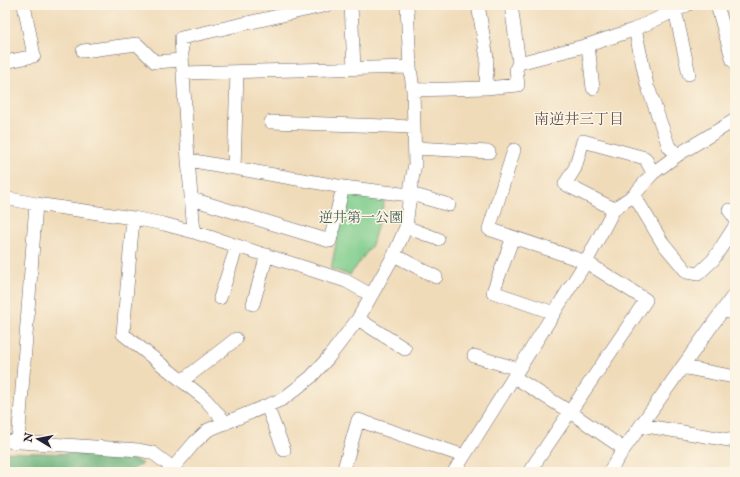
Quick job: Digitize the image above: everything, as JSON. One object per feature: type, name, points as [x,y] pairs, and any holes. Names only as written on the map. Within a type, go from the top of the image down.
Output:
[{"type":"street","points":[[5,62],[34,56],[24,5]]},
{"type":"street","points":[[194,232],[181,38],[327,5]]},
{"type":"street","points":[[351,5],[354,68]]},
{"type":"street","points":[[5,441],[139,450],[153,453],[173,470],[194,442],[208,430],[283,399],[311,377],[328,358],[358,319],[394,255],[406,227],[415,164],[413,90],[410,67],[407,5]]},
{"type":"street","points":[[478,5],[487,58],[486,88]]},
{"type":"street","points":[[413,90],[486,88],[518,85],[516,69],[519,63],[511,5]]},
{"type":"street","points":[[717,5],[733,61],[735,60]]},
{"type":"street","points":[[519,63],[588,45],[635,29],[681,7],[689,74]]},
{"type":"street","points":[[635,29],[648,87],[669,147],[678,155]]},
{"type":"street","points":[[83,51],[137,44],[155,62],[182,60]]},
{"type":"street","points":[[588,45],[593,88]]},
{"type":"street","points":[[183,73],[410,67]]},
{"type":"street","points":[[234,168],[237,72]]},
{"type":"street","points":[[454,472],[586,262],[614,209],[634,195],[653,173],[678,155],[735,120]]},
{"type":"street","points":[[271,122],[414,127]]},
{"type":"street","points":[[614,209],[565,184],[575,168],[583,141],[645,158],[653,173]]},
{"type":"street","points":[[415,148],[489,152]]},
{"type":"street","points":[[514,150],[489,229],[586,262],[646,300],[529,472]]},
{"type":"street","points":[[188,160],[343,186],[418,196],[449,205]]},
{"type":"street","points":[[192,199],[330,241],[343,186]]},
{"type":"street","points":[[634,195],[662,242],[687,272],[698,274],[713,260],[735,226]]},
{"type":"street","points":[[5,198],[164,224],[194,232],[346,281],[371,295]]},
{"type":"street","points":[[18,442],[36,204]]},
{"type":"street","points":[[132,218],[123,334],[205,399],[226,423]]},
{"type":"street","points":[[406,227],[438,239]]},
{"type":"street","points":[[513,237],[493,292],[554,313]]},
{"type":"street","points":[[220,298],[237,246]]},
{"type":"street","points":[[253,304],[267,255]]},
{"type":"street","points":[[394,255],[436,277]]},
{"type":"street","points":[[609,472],[682,367],[729,312],[735,293]]},
{"type":"street","points":[[358,319],[405,349]]},
{"type":"street","points":[[182,381],[236,339]]},
{"type":"street","points":[[474,356],[516,373],[624,449]]},
{"type":"street","points":[[682,367],[735,377]]},
{"type":"street","points":[[267,406],[284,450]]},
{"type":"street","points":[[343,472],[358,420],[464,456]]},
{"type":"street","points":[[641,425],[735,441]]},
{"type":"green space","name":"逆井第一公園","points":[[352,194],[385,199],[372,245],[350,275],[331,269],[345,198]]},
{"type":"green space","points":[[5,452],[124,455],[143,464],[129,472],[5,472]]},
{"type":"district","name":"南逆井三丁目","points":[[579,119]]}]
